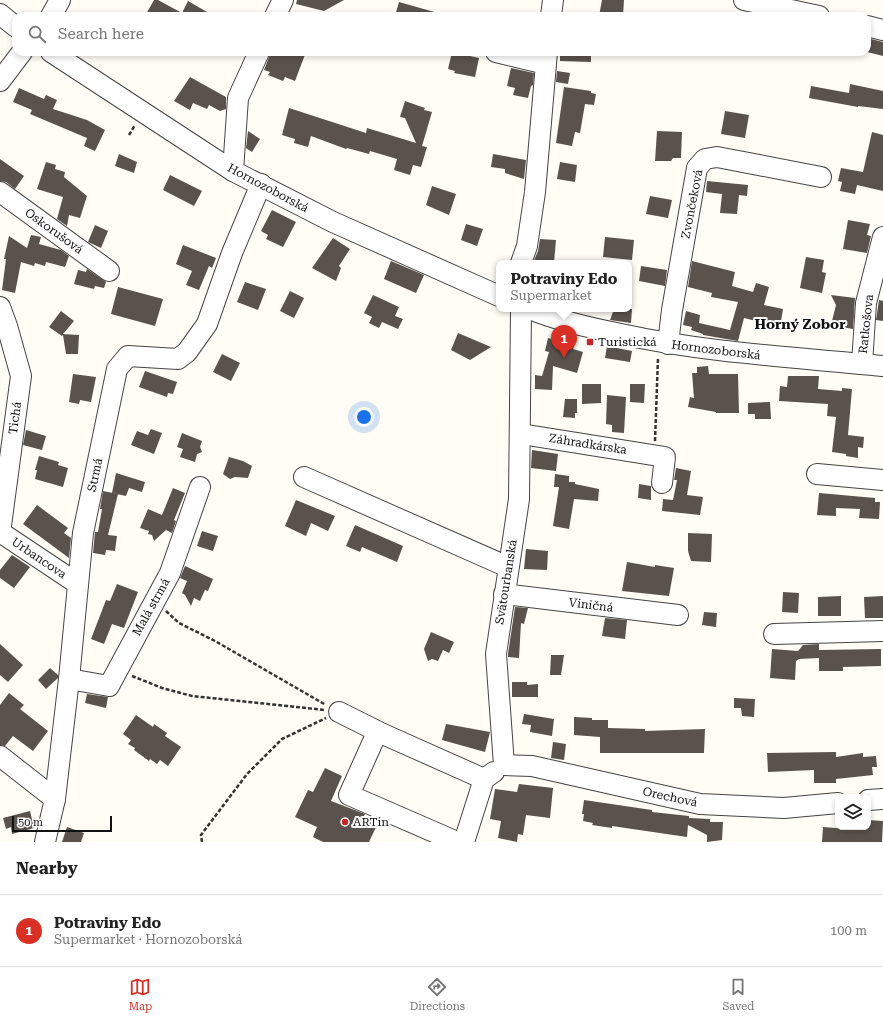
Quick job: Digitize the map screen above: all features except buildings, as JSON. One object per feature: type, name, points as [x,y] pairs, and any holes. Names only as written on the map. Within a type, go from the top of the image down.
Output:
[{"type":"street","points":[[53,12],[60,0]]},
{"type":"street","points":[[277,12],[282,0]]},
{"type":"street","points":[[552,12],[553,0]]},
{"type":"street","points":[[744,0],[800,12]]},
{"type":"street","points":[[0,14],[12,24]]},
{"type":"street","points":[[871,27],[883,30]]},
{"type":"street","points":[[0,81],[19,56]]},
{"type":"street","name":"Hornozoborská","points":[[57,56],[233,171],[333,222],[496,295]]},
{"type":"street","points":[[233,171],[238,98],[257,56]]},
{"type":"street","points":[[522,260],[527,246],[535,192],[546,58],[529,56]]},
{"type":"street","name":"Zvončeková","points":[[663,350],[672,310],[697,168],[705,159],[718,157],[821,177]]},
{"type":"street","name":"Strmá","points":[[45,842],[55,799],[69,679],[82,533],[117,369],[128,356],[178,359],[187,352],[207,324],[232,253],[261,184]]},
{"type":"street","name":"Oskorušová","points":[[0,192],[109,271]]},
{"type":"street","name":"Ratkošova","points":[[862,364],[866,303],[883,237]]},
{"type":"street","name":"Tichá","points":[[0,307],[21,376],[0,532]]},
{"type":"street","name":"Svätourbanská","points":[[504,765],[496,654],[508,567],[520,499],[521,312]]},
{"type":"street","name":"Hornozoborská","points":[[538,312],[559,320],[592,328],[663,350],[733,353],[883,366]]},
{"type":"street","name":"Záhradkárska","points":[[521,434],[654,455]]},
{"type":"street","points":[[654,455],[665,457],[662,483]]},
{"type":"street","points":[[817,474],[883,480]]},
{"type":"street","points":[[304,477],[508,567]]},
{"type":"street","name":"Malá strmá","points":[[69,679],[109,686],[154,600],[170,573],[200,487]]},
{"type":"street","name":"Urbancova","points":[[0,532],[78,584]]},
{"type":"street","name":"Viničná","points":[[504,594],[678,615]]},
{"type":"street","points":[[774,634],[883,631]]},
{"type":"street","points":[[339,712],[383,734],[484,779]]},
{"type":"street","points":[[383,734],[374,737],[348,796],[429,837],[457,842]]},
{"type":"street","points":[[0,756],[55,799]]},
{"type":"street","points":[[464,842],[484,779],[504,765]]},
{"type":"street","name":"Orechová","points":[[504,765],[532,766],[700,804],[784,808],[835,803]]},
{"type":"street","points":[[871,800],[883,799]]},
{"type":"path","points":[[129,135],[136,124]]},
{"type":"path","points":[[654,455],[663,350]]},
{"type":"path","points":[[154,600],[179,623],[339,712]]},
{"type":"path","points":[[118,670],[162,688],[192,696],[339,712]]},
{"type":"path","points":[[202,842],[201,835],[247,774],[282,739],[339,712]]},
{"type":"place","name":"Turistická","points":[[590,342]]},
{"type":"place","name":"Potraviny Edo","points":[[564,358]]},
{"type":"place","name":"ARTin","points":[[345,822]]},
{"type":"district","name":"Horný Zobor","points":[[800,324]]}]
